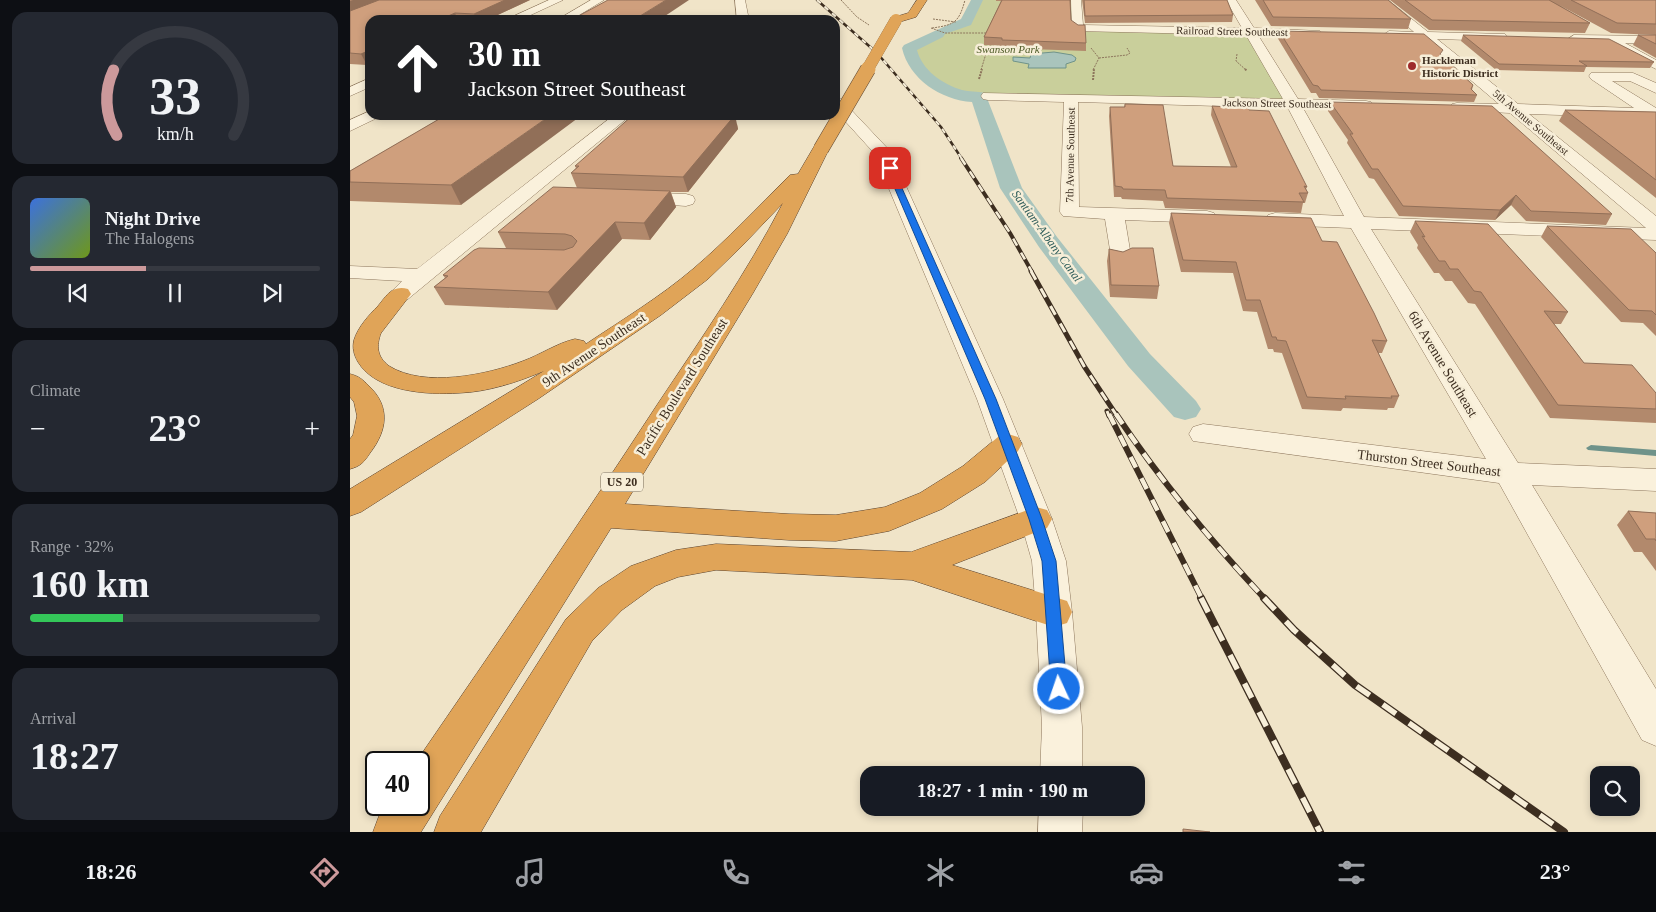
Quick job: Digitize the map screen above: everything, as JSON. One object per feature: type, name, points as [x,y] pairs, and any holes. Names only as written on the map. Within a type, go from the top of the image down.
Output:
[{"type":"highway","name":"Pacific Boulevard Southeast","points":[[840,113],[896,10],[912,15],[922,0]]},
{"type":"highway","name":"Pacific Boulevard Southeast","points":[[430,778],[602,515],[777,234],[836,120]]},
{"type":"highway","name":"9th Avenue Southeast","points":[[350,504],[529,393],[654,310],[700,274],[735,242],[817,155]]},
{"type":"highway","points":[[400,294],[389,309],[371,327],[365,347],[370,364],[384,375],[405,382],[438,386],[478,382],[521,371],[563,353],[604,330],[654,310]]},
{"type":"highway","points":[[350,327],[363,313],[400,294]]},
{"type":"highway","points":[[350,382],[367,399],[371,416],[367,437],[350,459]]},
{"type":"highway","points":[[602,515],[789,527],[836,528],[889,520],[931,502],[974,474],[1008,444]]},
{"type":"highway","points":[[912,566],[1036,519]]},
{"type":"highway","points":[[456,832],[579,630],[610,599],[643,576],[676,564],[716,557],[912,566],[1054,612]]},
{"type":"highway","points":[[395,832],[405,816]]},
{"type":"street","points":[[523,15],[558,0]]},
{"type":"street","points":[[572,15],[599,0]]},
{"type":"street","points":[[740,0],[742,15]]},
{"type":"street","name":"Railroad Street Southeast","points":[[1076,0],[1078,28],[1329,33]]},
{"type":"street","name":"6th Avenue Southeast","points":[[1231,0],[1293,103],[1357,222],[1509,473],[1656,726]]},
{"type":"street","name":"5th Avenue Southeast","points":[[1382,0],[1656,226]]},
{"type":"street","points":[[1584,26],[1656,66]]},
{"type":"street","points":[[1377,35],[1488,37],[1512,43]]},
{"type":"street","points":[[1562,39],[1656,40]]},
{"type":"street","points":[[1604,52],[1633,53]]},
{"type":"street","points":[[1654,113],[1596,76],[1656,77]]},
{"type":"street","points":[[1633,77],[1656,89]]},
{"type":"street","points":[[350,80],[365,82]]},
{"type":"street","points":[[350,92],[365,84]]},
{"type":"street","name":"Jackson Street Southeast","points":[[988,96],[1380,105]]},
{"type":"street","name":"7th Avenue Southeast","points":[[1071,98],[1070,212],[1114,213]]},
{"type":"street","points":[[840,106],[882,151],[990,399],[1036,519],[1049,561],[1062,727],[1061,766]]},
{"type":"street","points":[[1438,107],[1654,113]]},
{"type":"street","points":[[350,126],[365,118]]},
{"type":"street","points":[[400,294],[617,120]]},
{"type":"street","points":[[523,194],[551,195]]},
{"type":"street","points":[[618,198],[686,200]]},
{"type":"street","points":[[1121,256],[1114,213],[1221,217]]},
{"type":"street","points":[[1260,218],[1656,234]]},
{"type":"street","points":[[446,256],[478,257]]},
{"type":"street","points":[[350,272],[421,276]]},
{"type":"street","name":"Thurston Street Southeast","points":[[1203,434],[1509,473],[1656,480]]},
{"type":"street","points":[[1060,832],[1061,816]]},
{"type":"path","points":[[965,0],[963,12],[956,22],[945,27],[932,28],[945,33],[994,33]]},
{"type":"path","points":[[926,19],[956,22]]},
{"type":"path","points":[[991,40],[994,40],[993,45],[988,47],[978,76],[980,83],[990,90],[1013,96]]},
{"type":"path","points":[[1090,45],[1091,50],[1099,58]]},
{"type":"path","points":[[1099,58],[1127,55],[1130,52],[1124,45]]},
{"type":"path","points":[[1237,51],[1236,60],[1250,74]]},
{"type":"path","points":[[1093,83],[1093,70],[1099,58]]},
{"type":"green space","name":"Swanson Park","points":[[977,0],[1076,0],[1078,27],[1251,31],[1293,103],[961,96],[936,84],[921,73],[911,58],[909,49],[926,39],[966,22]]},
{"type":"water","points":[[1054,52],[1072,55],[1076,58],[1075,61],[1066,64],[1066,68],[1028,68],[1029,64],[1013,61],[1013,57],[1030,58],[1031,54]]},
{"type":"building","points":[[379,0],[505,0],[474,14],[365,15],[365,52],[361,54],[350,53],[350,11]]},
{"type":"building","points":[[608,0],[666,0],[642,15],[580,15]]},
{"type":"building","points":[[1002,0],[1070,0],[1071,20],[1078,25],[1085,25],[1086,43],[1002,40],[1002,38],[984,37]]},
{"type":"building","points":[[1084,0],[1227,0],[1233,15],[1085,16]]},
{"type":"building","points":[[1263,0],[1388,0],[1411,19],[1273,17]]},
{"type":"building","points":[[1405,0],[1549,0],[1590,23],[1432,20]]},
{"type":"building","points":[[1571,0],[1656,0],[1656,24],[1617,23]]},
{"type":"building","points":[[1279,31],[1424,34],[1443,50],[1440,54],[1473,85],[1471,89],[1477,95],[1321,90],[1318,86],[1313,85]]},
{"type":"building","points":[[1463,35],[1609,39],[1654,62],[1579,61],[1587,66],[1499,64]]},
{"type":"building","points":[[1638,35],[1656,35],[1656,44]]},
{"type":"building","points":[[1330,102],[1492,106],[1612,214],[1531,211],[1516,195],[1500,210],[1403,206],[1378,169],[1372,169],[1350,134],[1353,134]]},
{"type":"building","points":[[1125,104],[1163,105],[1173,166],[1237,167],[1212,106],[1269,111],[1307,187],[1304,186],[1308,193],[1299,193],[1304,202],[1167,198],[1165,190],[1123,189],[1122,187],[1115,186],[1110,107],[1125,107]]},
{"type":"building","points":[[1565,110],[1656,112],[1656,180]]},
{"type":"building","points":[[437,120],[544,120],[451,185],[350,182],[350,171]]},
{"type":"building","points":[[627,120],[731,120],[683,177],[571,173],[579,166],[575,166]]},
{"type":"building","points":[[553,187],[670,191],[644,223],[615,222],[548,292],[434,287],[448,276],[443,275],[479,248],[564,250],[573,247],[577,241],[572,236],[565,234],[498,232]]},
{"type":"building","points":[[1171,213],[1311,218],[1322,241],[1337,242],[1374,313],[1387,341],[1372,340],[1399,396],[1391,396],[1392,398],[1345,396],[1346,399],[1307,397],[1286,341],[1277,340],[1276,337],[1272,337],[1260,300],[1246,300],[1236,262],[1183,260]]},
{"type":"building","points":[[1415,221],[1488,224],[1568,312],[1544,311],[1584,363],[1632,365],[1656,393],[1656,409],[1558,405],[1481,292],[1474,291],[1458,269],[1450,269],[1445,261],[1439,261],[1422,236],[1425,237]]},
{"type":"building","points":[[1547,226],[1631,229],[1656,253],[1656,315],[1652,311],[1629,310]]},
{"type":"building","points":[[1132,248],[1153,248],[1159,286],[1111,285],[1109,249],[1123,252]]},
{"type":"building","points":[[1628,511],[1656,513],[1656,541],[1655,539],[1646,539]]},
{"type":"building","points":[[1183,829],[1210,832],[1183,832]]},
{"type":"waterway","name":"Santiam-Albany Canal","points":[[946,30],[966,22],[977,0]]},
{"type":"waterway","name":"Santiam-Albany Canal","points":[[938,34],[909,48],[915,64],[927,78],[943,88],[961,96],[979,97],[1011,188],[1048,242],[1139,360],[1185,409]]},
{"type":"waterway","points":[[1591,448],[1656,453]]},
{"type":"railway","points":[[817,0],[834,15]]},
{"type":"railway","points":[[840,20],[877,53],[941,127],[962,159]]},
{"type":"railway","points":[[961,158],[1010,233],[1032,272]]},
{"type":"railway","points":[[1031,271],[1084,366],[1117,416]]},
{"type":"railway","points":[[1107,411],[1109,416]]},
{"type":"railway","points":[[1109,414],[1202,599]]},
{"type":"railway","points":[[1116,414],[1150,463],[1187,510],[1265,599]]},
{"type":"railway","points":[[1201,598],[1320,832]]},
{"type":"railway","points":[[1264,598],[1294,630],[1355,685],[1564,832]]},
{"type":"place","name":"Hackleman Historic District","points":[[1412,66]]},
{"type":"route","points":[[890,168],[990,399],[1036,519],[1049,561],[1059,689]]}]
